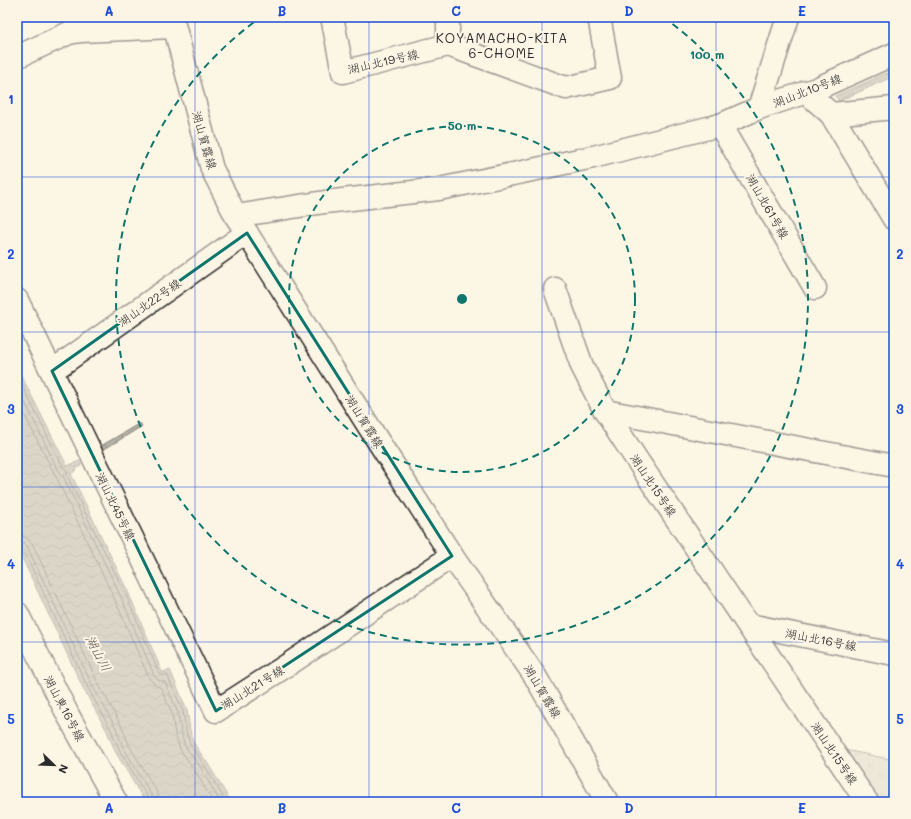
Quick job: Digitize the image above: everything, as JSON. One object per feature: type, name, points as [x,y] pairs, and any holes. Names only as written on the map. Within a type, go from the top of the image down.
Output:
[{"type":"street","name":"湖山北19号線","points":[[332,17],[343,72],[448,45]]},
{"type":"street","points":[[448,17],[448,45],[566,88],[610,78],[599,17]]},
{"type":"street","points":[[759,108],[788,17]]},
{"type":"street","points":[[17,57],[69,33],[81,30],[173,22]]},
{"type":"street","name":"湖山賀露線","points":[[173,22],[212,169],[242,224],[452,556],[535,676],[607,802]]},
{"type":"street","name":"湖山北10号線","points":[[242,224],[325,202],[439,189],[518,173],[593,157],[720,125],[759,108],[806,92],[894,54]]},
{"type":"street","points":[[806,92],[831,114],[894,219]]},
{"type":"street","points":[[831,114],[894,108]]},
{"type":"street","name":"湖山北61号線","points":[[720,125],[815,288]]},
{"type":"street","name":"湖山北22号線","points":[[52,372],[242,224]]},
{"type":"street","name":"湖山北15号線","points":[[555,289],[582,366],[605,410],[867,802]]},
{"type":"street","name":"湖山北45号線","points":[[17,300],[216,711]]},
{"type":"street","points":[[605,410],[894,466]]},
{"type":"street","name":"湖山北21号線","points":[[216,711],[452,556]]},
{"type":"street","name":"湖山東16号線","points":[[17,613],[68,715],[116,802]]},
{"type":"street","name":"湖山北16号線","points":[[749,625],[894,654]]},
{"type":"highlighted area","points":[[247,233],[452,556],[216,711],[52,371]]},
{"type":"green space","points":[[845,750],[894,760],[894,802],[880,802]]},
{"type":"water","points":[[894,70],[894,76],[839,101],[835,96]]},
{"type":"water","name":"湖山川","points":[[17,367],[67,466],[82,460],[84,463],[71,474],[129,594],[162,672],[170,670],[187,710],[193,742],[231,802],[145,802],[115,751],[107,731],[84,690],[17,547]]},
{"type":"water","points":[[140,423],[142,426],[103,450],[101,446]]},
{"type":"district","name":"KOYAMACHO-KITA 6-CHOME","points":[[502,44]]}]
